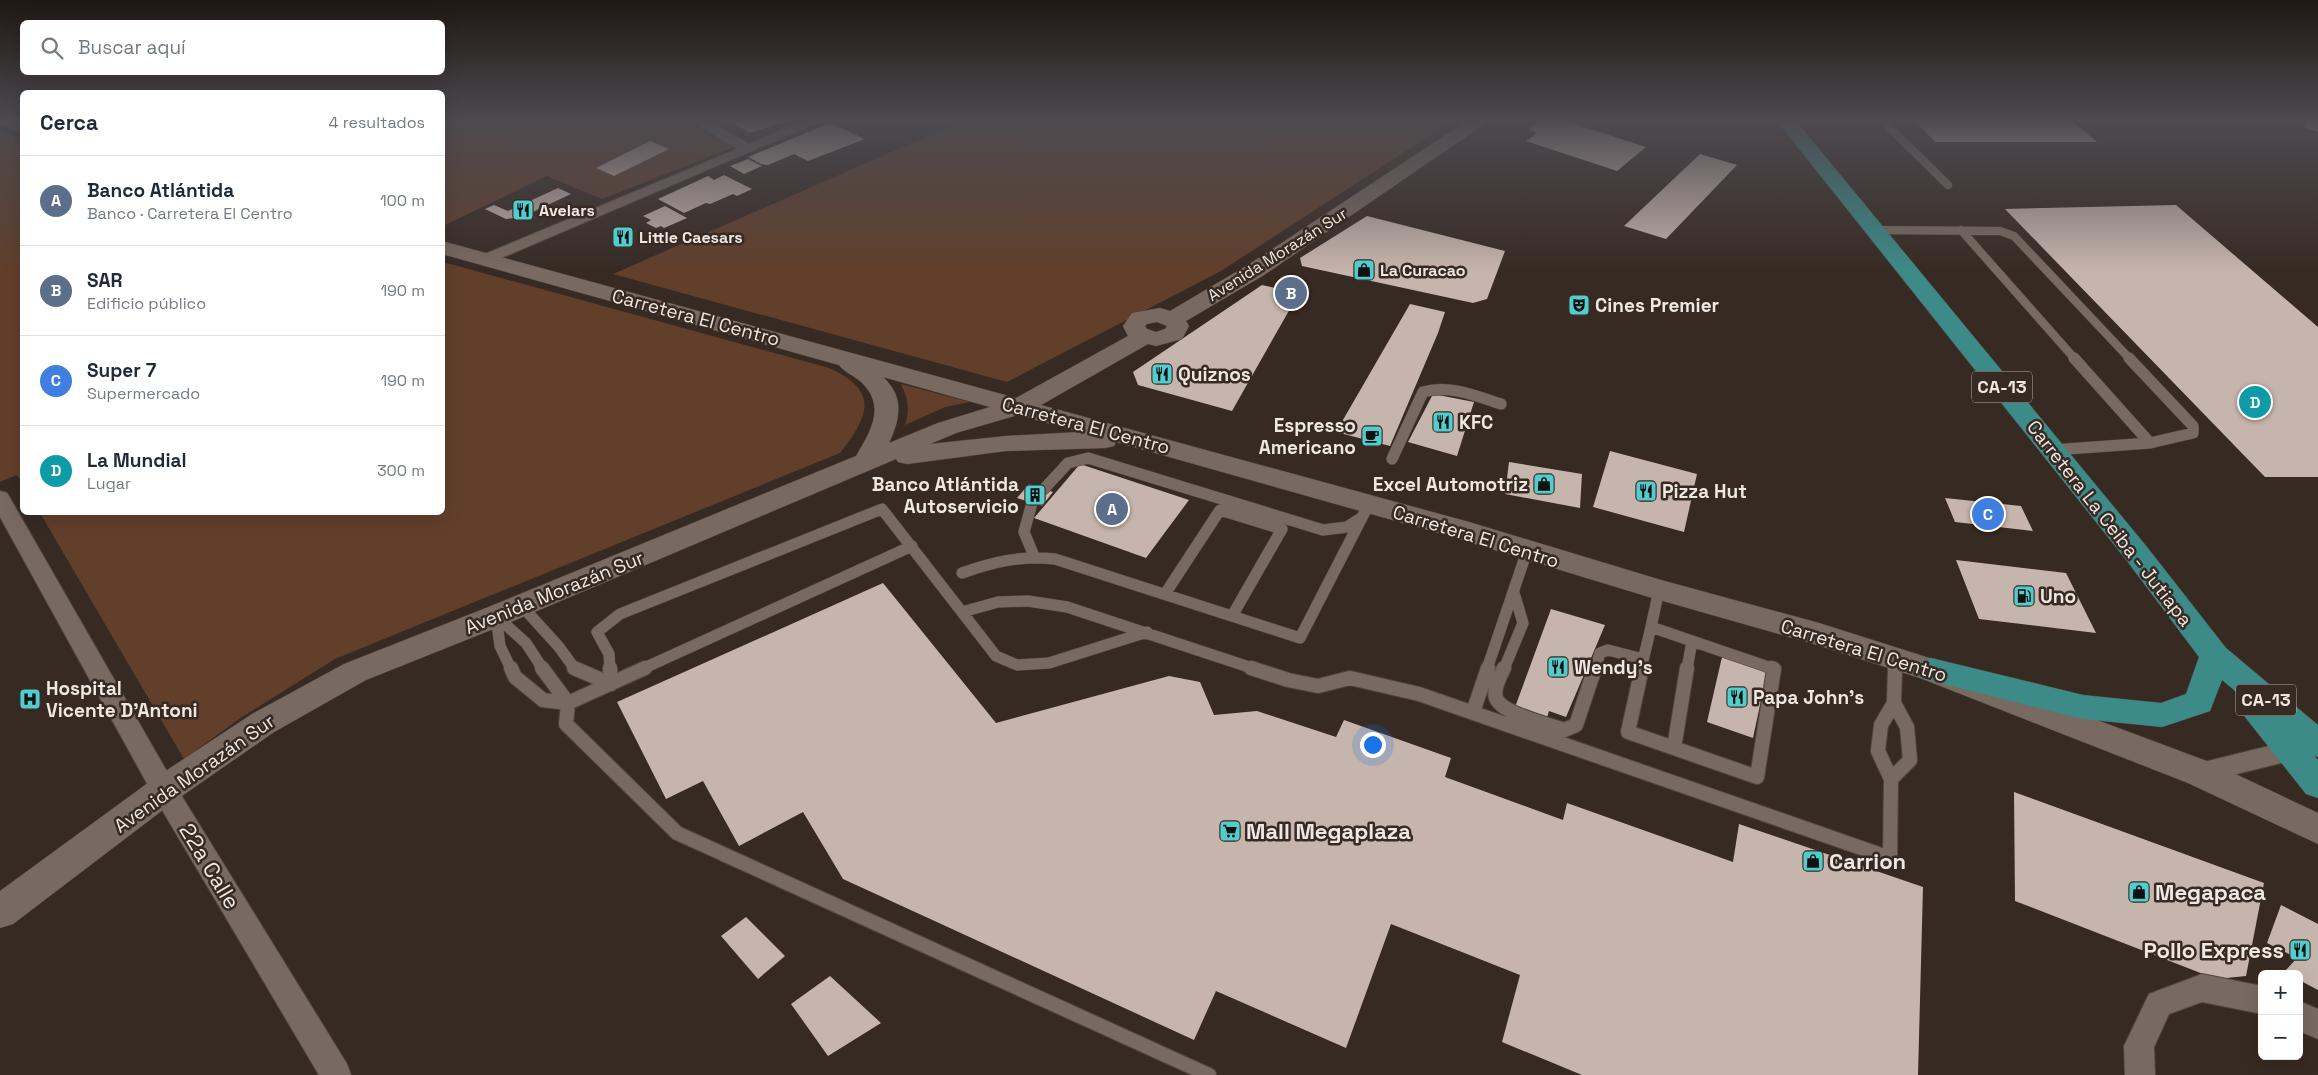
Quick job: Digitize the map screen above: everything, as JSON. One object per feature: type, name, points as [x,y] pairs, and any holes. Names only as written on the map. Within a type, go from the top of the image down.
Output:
[{"type":"main road","name":"Avenida Morazán Sur","points":[[0,912],[164,790],[263,723],[355,672],[508,611],[947,428],[1020,406],[1079,375],[1143,337],[1156,339],[1174,334],[1178,326],[1173,319],[1256,270],[1406,171]]},
{"type":"main road","name":"Carretera La Ceiba - Jutiapa","points":[[1827,171],[2137,554],[2215,656]]},
{"type":"main road","name":"Carretera El Centro","points":[[445,248],[1144,440],[1365,511],[1527,551],[1819,634],[1931,670],[2200,773],[2318,829]]},
{"type":"main road","points":[[831,354],[871,376],[886,397],[888,411],[884,429],[866,462]]},
{"type":"main road","points":[[866,462],[998,443],[1051,439],[1144,440]]},
{"type":"main road","points":[[1931,670],[2083,706],[2162,715],[2199,702],[2215,656]]},
{"type":"main road","name":"CA-13","points":[[2215,656],[2309,747],[2318,784]]},
{"type":"street","points":[[486,259],[695,171]]},
{"type":"street","name":"22a Calle","points":[[0,498],[164,790],[336,1075]]},
{"type":"street","points":[[2200,773],[2309,747]]},
{"type":"street","points":[[2140,1075],[2139,1046],[2159,1004],[2202,988],[2258,999]]},
{"type":"street","points":[[2303,1017],[2318,1025]]},
{"type":"lane","points":[[1934,171],[1948,185]]},
{"type":"lane","points":[[1875,230],[2000,230],[2014,236],[2194,426],[2194,433],[2150,442],[2053,450]]},
{"type":"lane","points":[[1961,230],[2150,442]]},
{"type":"lane","points":[[1392,459],[1424,392],[1431,388],[1452,391],[1501,404]]},
{"type":"lane","points":[[1044,489],[1066,465],[1077,458],[1088,458],[1323,530],[1347,527],[1365,511]]},
{"type":"lane","points":[[1032,503],[1024,532],[1034,556]]},
{"type":"lane","points":[[611,684],[609,654],[597,632],[620,614],[882,510],[996,656],[1017,666],[1049,663],[1147,632]]},
{"type":"lane","points":[[1165,594],[1220,510],[1282,529],[1232,616]]},
{"type":"lane","points":[[962,573],[996,561],[1034,556],[1066,561],[1300,638],[1365,511]]},
{"type":"lane","points":[[508,611],[500,646],[515,677],[543,700],[568,703],[912,546]]},
{"type":"lane","points":[[1473,712],[1527,551]]},
{"type":"lane","points":[[1650,627],[1774,670],[1757,777],[1628,732],[1643,659],[1650,627],[1659,590]]},
{"type":"lane","points":[[1514,593],[1522,623],[1496,687],[1496,698],[1505,709],[1564,730],[1576,725],[1600,653],[1608,650],[1643,659]]},
{"type":"lane","points":[[962,612],[998,602],[1028,601],[1067,607],[1288,680],[1318,686],[1350,678],[1420,694],[1631,770],[1890,858],[1892,779],[1878,752],[1881,725],[1894,703],[1895,658]]},
{"type":"lane","points":[[508,611],[559,647],[575,669],[611,684]]},
{"type":"lane","points":[[508,611],[549,679],[568,703],[566,724],[677,833],[1209,1075]]},
{"type":"lane","points":[[1674,748],[1692,641]]},
{"type":"lane","points":[[1892,779],[1910,760],[1907,727],[1894,703]]},
{"type":"shaded area","points":[[0,171],[20,171],[20,480],[17,475],[0,482]]},
{"type":"shaded area","points":[[445,171],[673,171],[602,199],[547,176],[445,225]]},
{"type":"shaded area","points":[[848,171],[1375,171],[1221,271],[1007,382],[613,274]]},
{"type":"shaded area","points":[[445,263],[829,368],[845,377],[863,395],[863,416],[850,440],[840,453],[335,659],[242,717],[184,759],[41,515],[445,515]]},
{"type":"shaded area","points":[[901,384],[970,402],[945,407],[905,425],[908,404]]},
{"type":"building","points":[[603,171],[624,171],[614,176]]},
{"type":"building","points":[[739,171],[750,171],[744,174]]},
{"type":"building","points":[[1682,171],[1731,171],[1666,239],[1624,226]]},
{"type":"building","points":[[724,175],[752,189],[737,196],[733,194],[710,204],[706,203],[684,213],[658,199],[708,176],[714,180]]},
{"type":"building","points":[[558,188],[571,194],[522,217],[506,219],[485,209],[494,205],[508,211]]},
{"type":"building","points":[[2176,205],[2318,327],[2318,477],[2265,477],[2005,209]]},
{"type":"building","points":[[665,206],[687,218],[664,228],[661,226],[656,228],[646,223],[651,220],[643,216]]},
{"type":"building","points":[[1367,216],[1505,251],[1487,299],[1473,303],[1302,266],[1300,258]]},
{"type":"building","points":[[1262,285],[1299,293],[1232,411],[1138,385],[1133,372]]},
{"type":"building","points":[[1410,304],[1445,312],[1390,446],[1336,432]]},
{"type":"building","name":"KFC","points":[[1433,394],[1474,402],[1457,456],[1408,442]]},
{"type":"building","name":"Pizza Hut","points":[[1610,451],[1697,474],[1684,532],[1593,507]]},
{"type":"building","name":"Excel Automotriz","points":[[1509,462],[1582,474],[1580,508],[1505,494]]},
{"type":"building","points":[[1080,464],[1189,500],[1146,558],[1034,518]]},
{"type":"building","name":"Banco Atlántida Autoservicio","points":[[1029,484],[1053,492],[1042,506],[1017,498]]},
{"type":"building","points":[[1945,498],[2021,506],[2033,531],[1955,522]]},
{"type":"building","name":"Uno","points":[[1956,560],[2066,573],[2096,633],[1979,619]]},
{"type":"building","name":"Mall Megaplaza","points":[[883,583],[996,723],[1169,676],[1200,682],[1214,715],[1257,711],[1336,737],[1344,720],[1451,758],[1445,777],[1563,820],[1567,803],[1733,862],[1739,824],[1923,887],[1918,1075],[1582,1075],[1502,1042],[1520,975],[1391,924],[1346,1048],[1216,991],[1194,1040],[843,879],[803,812],[739,846],[703,781],[666,799],[617,702]]},
{"type":"building","name":"Wendy's","points":[[1551,609],[1605,625],[1566,717],[1549,711],[1546,721],[1514,710]]},
{"type":"building","name":"Papa John's","points":[[1722,657],[1767,672],[1753,738],[1707,722]]},
{"type":"building","name":"Megapaca","points":[[2014,792],[2264,883],[2246,976],[2216,979],[2015,901]]},
{"type":"building","name":"Pollo Express","points":[[2281,905],[2318,924],[2318,990],[2303,982],[2303,970],[2286,970],[2297,958],[2267,943]]},
{"type":"building","points":[[746,917],[785,956],[758,979],[721,936]]},
{"type":"building","points":[[830,976],[881,1023],[828,1056],[791,1004]]},
{"type":"place","name":"Avelars","points":[[523,210]]},
{"type":"place","name":"Little Caesars","points":[[623,237]]},
{"type":"place","name":"La Curacao","points":[[1364,270]]},
{"type":"place","name":"SAR","points":[[1291,293]]},
{"type":"place","name":"Cines Premier","points":[[1579,305]]},
{"type":"place","name":"Quiznos","points":[[1162,374]]},
{"type":"place","name":"La Mundial","points":[[2255,402]]},
{"type":"place","name":"KFC","points":[[1443,422]]},
{"type":"place","name":"Espresso Americano","points":[[1372,436]]},
{"type":"place","name":"Excel Automotriz","points":[[1544,484]]},
{"type":"place","name":"Pizza Hut","points":[[1646,491]]},
{"type":"place","name":"Banco Atlántida Autoservicio","points":[[1035,495]]},
{"type":"place","name":"Banco Atlántida","points":[[1112,509]]},
{"type":"place","name":"Super 7","points":[[1988,514]]},
{"type":"place","name":"Uno","points":[[2024,596]]},
{"type":"place","name":"Wendy's","points":[[1558,667]]},
{"type":"place","name":"Papa John's","points":[[1737,697]]},
{"type":"place","name":"Hospital Vicente D'Antoni","points":[[30,699]]},
{"type":"place","name":"Mall Megaplaza","points":[[1230,831]]},
{"type":"place","name":"Carrion","points":[[1813,861]]},
{"type":"place","name":"Megapaca","points":[[2139,892]]},
{"type":"place","name":"Pollo Express","points":[[2300,950]]}]
